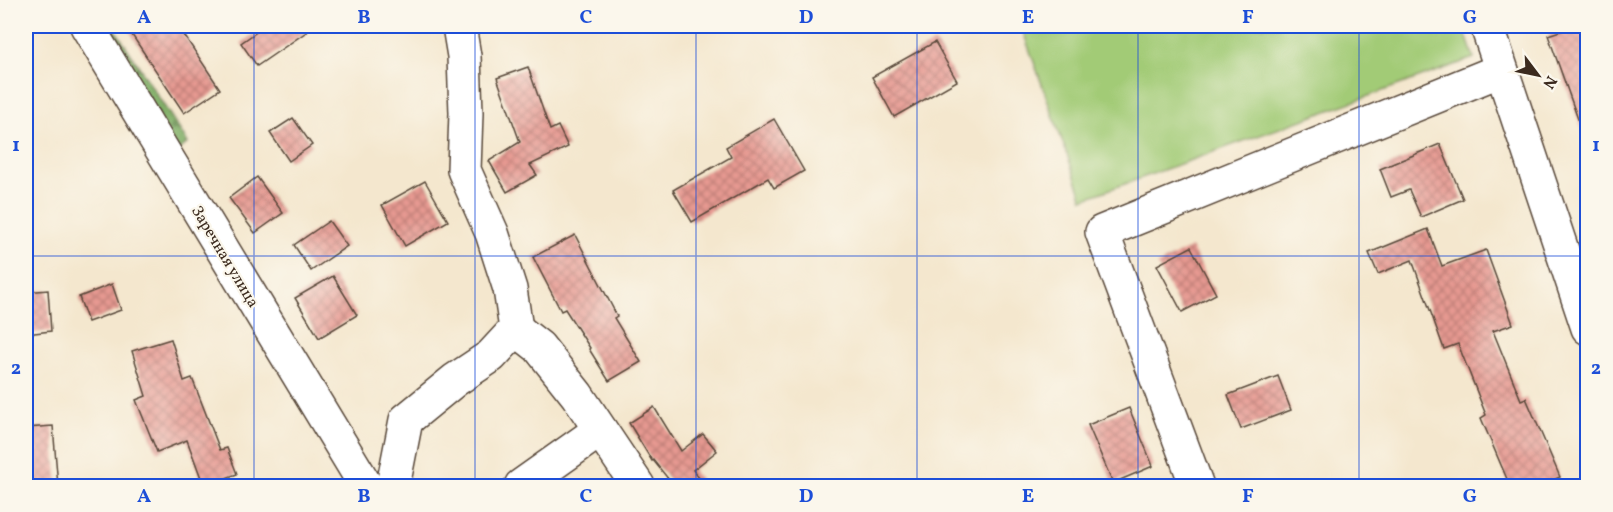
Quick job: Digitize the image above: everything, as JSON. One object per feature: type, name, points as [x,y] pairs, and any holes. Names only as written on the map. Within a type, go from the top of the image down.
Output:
[{"type":"street","name":"Заречная улица","points":[[87,26],[366,486]]},
{"type":"street","points":[[459,26],[464,56],[464,170],[492,233],[510,289],[516,329],[539,347],[578,395],[638,486]]},
{"type":"street","points":[[1486,26],[1587,328]]},
{"type":"street","points":[[1197,486],[1102,232],[1501,70]]},
{"type":"street","points":[[393,486],[406,420],[455,380],[491,356],[516,329]]},
{"type":"street","points":[[521,486],[600,430]]},
{"type":"green space","points":[[97,26],[113,26],[188,143],[174,153]]},
{"type":"green space","points":[[1021,26],[1463,26],[1474,58],[1083,199]]},
{"type":"building","points":[[126,26],[178,26],[220,89],[184,113]]},
{"type":"building","points":[[265,26],[315,26],[257,66],[241,43]]},
{"type":"building","points":[[1575,26],[1587,26],[1587,135],[1584,136],[1548,35]]},
{"type":"building","points":[[935,42],[957,81],[894,117],[872,77]]},
{"type":"building","points":[[528,67],[550,130],[558,126],[568,147],[530,165],[537,175],[507,192],[489,161],[520,142],[497,78]]},
{"type":"building","points":[[293,118],[312,145],[289,161],[270,133]]},
{"type":"building","points":[[774,119],[804,171],[774,188],[768,178],[692,222],[673,190],[731,157],[726,147]]},
{"type":"building","points":[[1440,144],[1463,199],[1421,217],[1409,190],[1391,197],[1380,169]]},
{"type":"building","points":[[257,177],[283,213],[255,233],[229,198]]},
{"type":"building","points":[[425,181],[448,221],[405,246],[382,205]]},
{"type":"building","points":[[329,221],[347,246],[311,271],[294,245]]},
{"type":"building","points":[[1428,229],[1442,266],[1486,250],[1513,324],[1493,331],[1521,400],[1526,398],[1560,477],[1538,486],[1510,486],[1481,418],[1486,415],[1458,344],[1444,349],[1412,260],[1378,274],[1369,253]]},
{"type":"building","points":[[575,235],[617,316],[614,318],[641,362],[609,381],[565,309],[561,311],[533,257]]},
{"type":"building","points":[[1191,247],[1216,294],[1182,312],[1157,265]]},
{"type":"building","points":[[333,276],[357,315],[319,338],[295,298]]},
{"type":"building","points":[[112,284],[121,310],[88,322],[79,297]]},
{"type":"building","points":[[48,290],[51,331],[26,334],[26,292]]},
{"type":"building","points":[[171,339],[184,381],[192,378],[220,450],[227,448],[237,474],[204,486],[187,440],[157,452],[136,400],[146,396],[132,351]]},
{"type":"building","points":[[1278,376],[1291,410],[1241,429],[1228,395]]},
{"type":"building","points":[[654,407],[681,451],[703,434],[717,451],[693,470],[705,486],[674,486],[652,461],[629,423]]},
{"type":"building","points":[[1129,408],[1153,466],[1113,483],[1088,425]]},
{"type":"building","points":[[53,426],[58,486],[26,486],[26,428]]}]
